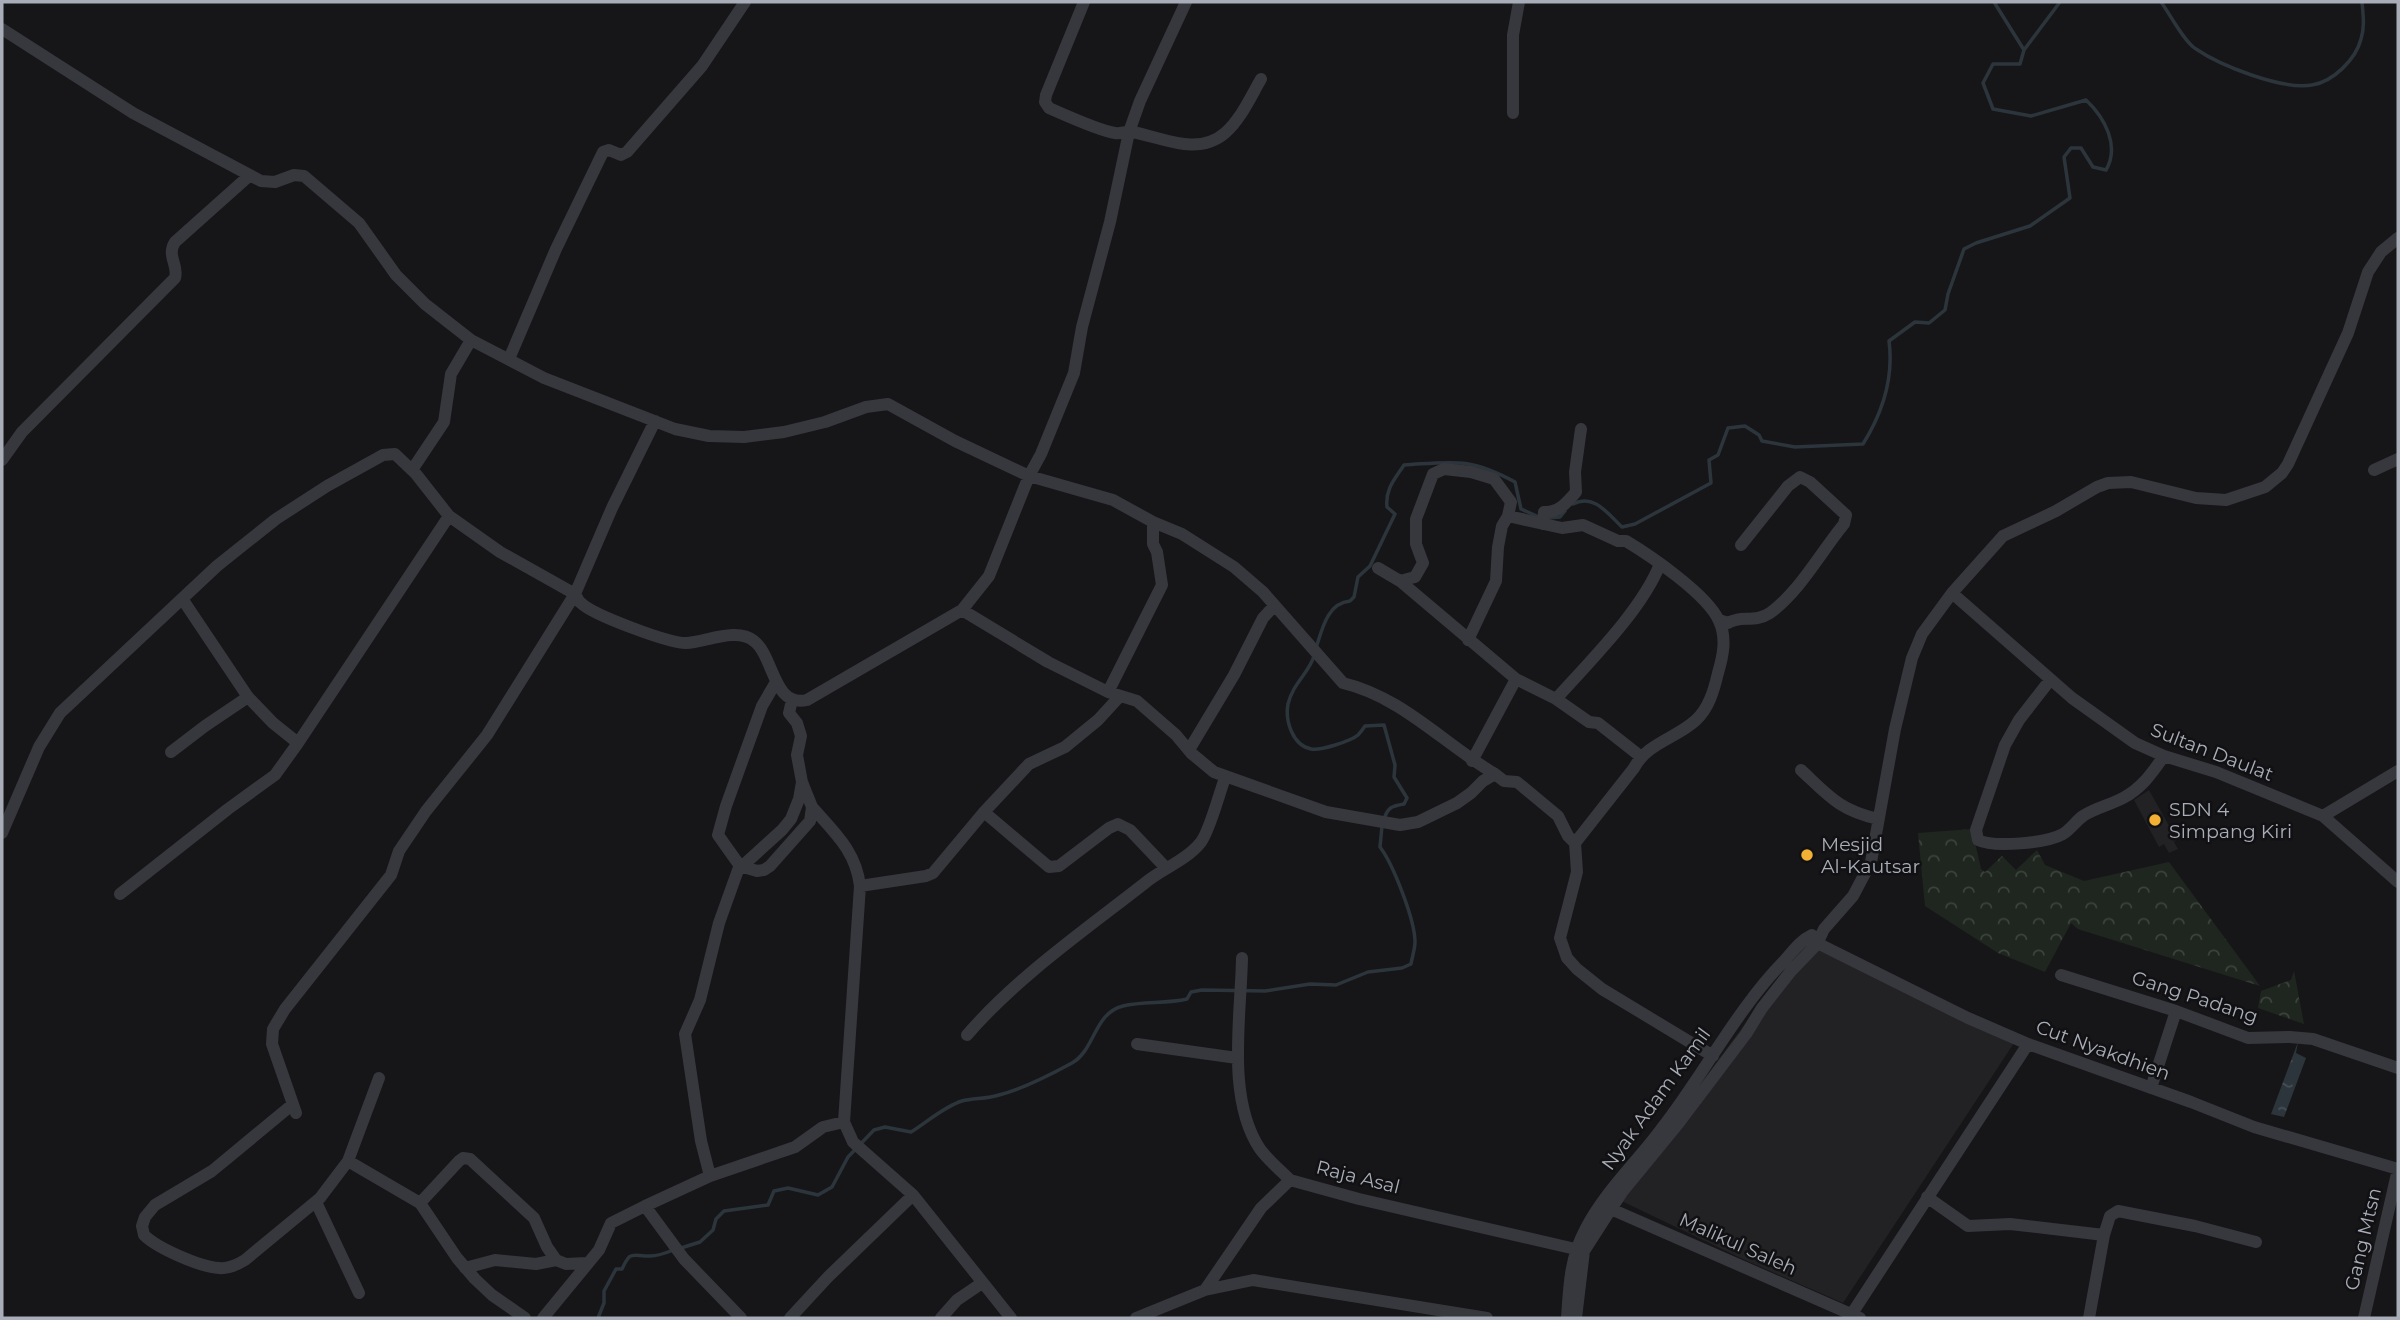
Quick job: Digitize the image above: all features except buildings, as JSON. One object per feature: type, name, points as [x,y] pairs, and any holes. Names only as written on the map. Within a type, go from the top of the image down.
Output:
[{"type":"street","points":[[509,359],[556,249],[603,152],[608,150],[621,155],[627,152],[702,66],[745,2]]},
{"type":"street","points":[[1084,2],[1046,94],[1045,102],[1049,108],[1115,133],[1129,132],[1176,144],[1195,144],[1213,140],[1225,133],[1237,119],[1261,79]]},
{"type":"street","points":[[2,833],[39,747],[60,713],[217,566],[276,519],[383,455],[395,454],[412,470],[449,516],[499,552],[575,594],[582,604],[604,615],[653,636],[675,642],[699,642],[734,636],[749,638],[762,648],[776,682],[792,700],[807,700],[962,610],[989,576],[1074,373],[1082,327],[1110,222],[1129,132],[1143,94],[1186,2]]},
{"type":"street","points":[[1513,113],[1513,35],[1519,2]]},
{"type":"street","points":[[2,29],[134,113],[261,181],[275,183],[294,175],[304,176],[359,223],[396,275],[425,304],[471,340],[544,378],[675,429],[709,436],[744,438],[784,432],[825,422],[866,407],[888,404],[955,441],[1029,476],[1113,500],[1182,534],[1252,581],[1343,682],[1362,687],[1394,702],[1472,761],[1504,781],[1517,782],[1558,816],[1568,836],[1575,843],[1577,872],[1560,938],[1567,958],[1602,989],[1713,1056]]},
{"type":"street","points":[[2,460],[22,432],[176,278],[177,271],[171,255],[175,242],[250,175]]},
{"type":"street","name":"Nyak Adam Kamil","points":[[1567,1318],[1572,1301],[1570,1276],[1585,1229],[1606,1207],[1713,1056],[1750,998],[1812,941],[1853,897],[1871,862],[1876,843],[1878,820],[1912,658],[1922,634],[1952,593],[2003,536],[2056,511],[2097,487],[2131,482],[2212,501],[2253,492],[2276,480],[2288,464],[2348,333],[2368,272],[2381,252],[2398,238]]},
{"type":"street","points":[[412,470],[444,422],[452,374],[471,340]]},
{"type":"street","points":[[379,1078],[348,1161],[316,1202],[234,1266],[221,1269],[205,1266],[159,1246],[144,1235],[142,1226],[145,1217],[155,1205],[212,1171],[295,1108],[272,1044],[274,1029],[285,1009],[391,875],[399,851],[426,811],[487,734],[575,594],[612,508],[655,421]]},
{"type":"street","points":[[1544,518],[1560,509],[1576,492],[1575,472],[1581,429]]},
{"type":"street","points":[[2374,470],[2398,459]]},
{"type":"street","points":[[1400,581],[1415,577],[1422,565],[1416,544],[1416,519],[1433,474],[1444,469],[1471,472],[1494,479],[1512,507],[1502,526],[1496,582],[1468,640]]},
{"type":"street","points":[[1719,620],[1728,623],[1734,620],[1750,621],[1768,614],[1793,592],[1844,524],[1846,515],[1810,482],[1800,477],[1788,486],[1741,545]]},
{"type":"street","points":[[120,894],[275,775],[449,516]]},
{"type":"street","points":[[1508,516],[1544,518],[1562,528],[1583,525],[1618,541],[1626,541],[1706,603],[1719,620],[1724,649],[1709,704],[1688,728],[1670,736],[1640,756],[1634,768],[1575,843]]},
{"type":"street","points":[[860,886],[933,873],[1029,764],[1065,747],[1098,720],[1114,694],[1162,585],[1157,552],[1153,544],[1153,522]]},
{"type":"street","points":[[1556,699],[1610,639],[1653,581],[1660,565]]},
{"type":"street","points":[[1378,568],[1400,581],[1516,679],[1556,699],[1589,722],[1598,723],[1640,756]]},
{"type":"street","name":"Sultan Daulat","points":[[1952,593],[2050,680],[2115,730],[2135,743],[2164,756],[2216,772],[2323,816],[2398,883]]},
{"type":"street","points":[[183,600],[248,697],[273,723],[298,743]]},
{"type":"street","points":[[1189,750],[1234,675],[1263,618],[1274,606]]},
{"type":"street","points":[[962,610],[1048,662],[1114,694],[1137,701],[1176,735],[1205,766],[1225,778],[1326,812],[1400,825],[1432,816],[1464,798],[1483,780],[1495,774]]},
{"type":"street","points":[[1472,761],[1516,679]]},
{"type":"street","points":[[2050,680],[2019,720],[2005,745],[1976,831],[1978,840],[1990,844],[2056,838],[2067,832],[2083,816],[2140,787],[2164,756]]},
{"type":"street","points":[[776,682],[762,706],[718,835],[740,866],[757,871],[770,866],[810,821],[812,807]]},
{"type":"street","points":[[172,752],[248,697]]},
{"type":"street","points":[[792,700],[789,713],[797,723],[801,736],[797,755],[802,782],[812,807],[849,848],[860,886],[844,1122],[853,1142],[913,1195],[1011,1318]]},
{"type":"street","points":[[1801,770],[1837,803],[1854,814],[1878,820]]},
{"type":"street","points":[[2323,816],[2398,771]]},
{"type":"street","points":[[967,1035],[990,1008],[1015,986],[1202,842],[1225,778]]},
{"type":"street","points":[[710,1175],[701,1141],[685,1034],[700,1000],[719,923],[740,866],[791,819],[802,782]]},
{"type":"street","points":[[984,812],[1049,867],[1059,866],[1118,824],[1130,830],[1166,868]]},
{"type":"street","points":[[1606,1207],[1686,1114],[1812,941]]},
{"type":"street","name":"Cut Nyakdhien","points":[[1812,941],[1968,1018],[2028,1044],[2254,1127],[2398,1169]]},
{"type":"street","points":[[1242,958],[1237,1058],[1249,1126],[1262,1151],[1290,1180]]},
{"type":"street","name":"Gang Padang","points":[[2061,975],[2176,1011],[2248,1038],[2313,1039],[2398,1068]]},
{"type":"street","points":[[2151,1087],[2176,1011]]},
{"type":"street","points":[[1137,1044],[1237,1058]]},
{"type":"street","points":[[1855,1316],[1927,1197],[2028,1044]]},
{"type":"street","points":[[543,1318],[599,1250],[611,1223],[710,1175],[795,1147],[823,1127],[844,1122]]},
{"type":"street","points":[[420,1203],[459,1161],[463,1158],[470,1159],[534,1218],[556,1260]]},
{"type":"street","points":[[348,1161],[420,1203],[465,1268],[492,1295],[525,1318]]},
{"type":"street","name":"Gang Mtsn","points":[[2364,1318],[2398,1169]]},
{"type":"street","name":"Raja Asal","points":[[1205,1290],[1261,1208],[1290,1180],[1580,1251]]},
{"type":"street","points":[[790,1318],[828,1277],[913,1195]]},
{"type":"street","points":[[1927,1197],[1968,1226],[2010,1224],[2104,1236]]},
{"type":"street","points":[[316,1202],[359,1293]]},
{"type":"street","points":[[645,1206],[668,1241],[741,1318]]},
{"type":"street","name":"Malikul Saleh","points":[[1606,1207],[1836,1313],[1855,1316]]},
{"type":"street","points":[[2090,1318],[2104,1236],[2110,1216],[2118,1211],[2195,1226],[2256,1242]]},
{"type":"street","points":[[465,1268],[495,1260],[536,1264],[556,1260],[566,1264],[586,1263]]},
{"type":"street","points":[[1136,1318],[1205,1290],[1253,1280],[1487,1318]]},
{"type":"street","points":[[941,1318],[957,1300],[982,1283]]},
{"type":"street","points":[[1572,1301],[1576,1318]]},
{"type":"shaded area","name":"SDN 4 Simpang Kiri","points":[[2149,790],[2177,840],[2174,842],[2178,849],[2169,853],[2164,844],[2159,847],[2134,800]]},
{"type":"shaded area","points":[[1805,944],[2014,1043],[1843,1303],[1611,1196],[1685,1104]]},
{"type":"green space","points":[[1972,829],[1981,869],[1985,872],[2002,856],[2016,870],[2037,850],[2045,865],[2084,881],[2169,862],[2260,986],[2078,929],[2071,923],[2045,972],[1998,953],[1925,906],[1918,833]]},
{"type":"green space","points":[[2294,971],[2304,1024],[2258,1008],[2261,991],[2291,980]]},
{"type":"water","points":[[2298,1042],[2296,1053],[2306,1058],[2284,1117],[2271,1114]]},
{"type":"waterway","points":[[1573,504],[1588,501],[1600,506],[1622,527],[1635,524],[1711,483],[1709,460],[1718,455],[1728,428],[1745,426],[1759,435],[1762,441],[1795,447],[1863,444],[1885,395],[1890,369],[1889,341],[1915,322],[1929,323],[1945,310],[1964,249],[2030,226],[2070,198],[2064,157],[2071,148],[2081,148],[2093,167],[2106,170],[2110,161],[2111,142],[2099,115],[2086,100],[2031,116],[1993,109],[1983,83],[1993,64],[2020,64],[2024,50],[1994,2]]},
{"type":"waterway","points":[[2024,50],[2060,2]]},
{"type":"waterway","points":[[2161,2],[2191,45],[2207,56],[2252,75],[2299,86],[2320,83],[2349,62],[2362,34],[2362,2]]},
{"type":"waterway","points":[[1316,648],[1327,618],[1336,607],[1354,597],[1358,577],[1370,566],[1395,514],[1387,507],[1388,495],[1391,484],[1404,465],[1449,462],[1485,468],[1515,482],[1521,509],[1539,517]]},
{"type":"waterway","points":[[1547,518],[1560,517],[1565,511]]},
{"type":"waterway","points":[[1314,656],[1293,690],[1288,704],[1291,731],[1304,747],[1315,749],[1349,740],[1358,735],[1365,726],[1384,725],[1395,765],[1394,777],[1407,798],[1404,804],[1393,806],[1384,819]]},
{"type":"waterway","points":[[681,1248],[700,1242],[713,1230],[716,1219],[724,1211],[768,1205],[774,1191],[788,1188],[818,1195],[832,1187],[848,1157],[874,1130],[885,1127],[911,1132],[956,1103],[1008,1092],[1072,1063],[1086,1050],[1106,1016],[1123,1006],[1187,999],[1191,992],[1202,990],[1265,991],[1310,984],[1336,985],[1368,972],[1402,968],[1411,964],[1415,945],[1414,932],[1402,893],[1380,847],[1382,826]]},
{"type":"waterway","points":[[598,1318],[604,1303],[604,1291],[616,1269],[622,1269],[632,1255],[650,1256],[673,1250]]},
{"type":"place","name":"SDN 4 Simpang Kiri","points":[[2155,820]]},
{"type":"place","name":"Mesjid Al-Kautsar","points":[[1807,855]]}]
